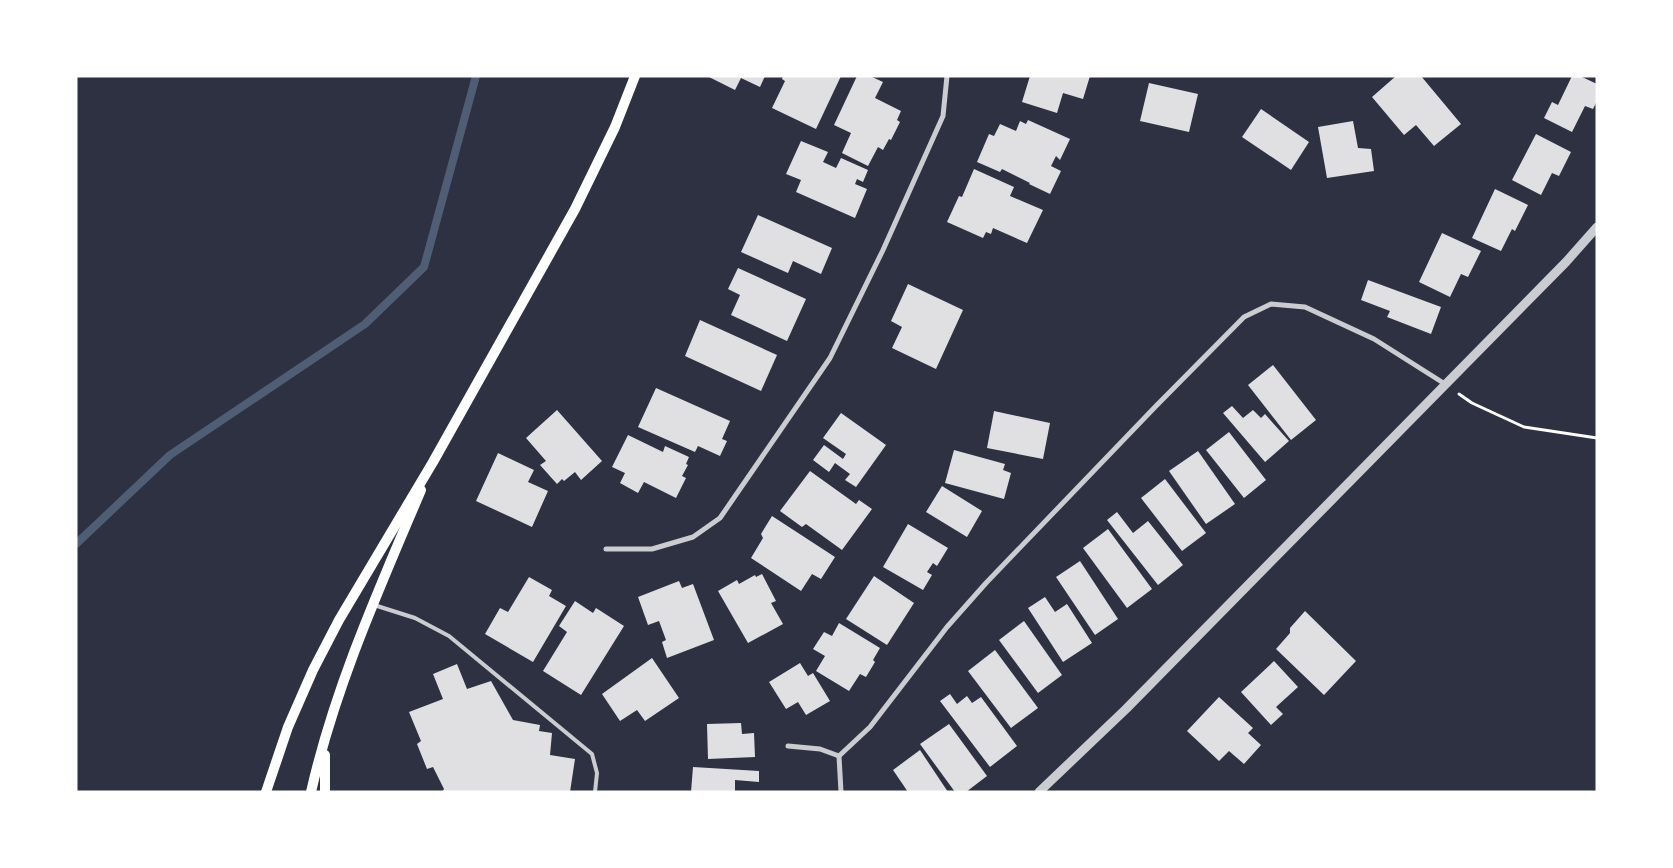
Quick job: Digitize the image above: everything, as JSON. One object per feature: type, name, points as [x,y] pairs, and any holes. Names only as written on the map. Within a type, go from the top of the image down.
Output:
[{"type":"main road","points":[[266,792],[288,727],[313,670],[339,620],[433,462],[575,209],[615,127],[635,76]]},
{"type":"main road","points":[[311,792],[324,742],[345,678],[373,605],[433,462]]},
{"type":"main road","points":[[324,742],[325,792]]},
{"type":"street","points":[[606,549],[652,549],[693,537],[720,518],[830,358],[883,250],[943,116],[947,76]]},
{"type":"street","points":[[1039,792],[1133,702],[1566,262],[1597,228]]},
{"type":"street","points":[[840,792],[839,756],[870,727],[947,627],[986,583],[1244,317],[1271,304],[1305,307],[1374,339],[1445,384]]},
{"type":"street","points":[[788,746],[820,749],[839,756]]},
{"type":"lane","points":[[373,605],[415,618],[449,636],[592,754],[596,773],[595,792]]},
{"type":"path","points":[[1445,384],[1472,403],[1524,427],[1597,438]]},
{"type":"building","points":[[707,76],[765,76],[760,87],[741,78],[735,90]]},
{"type":"building","points":[[783,76],[841,76],[816,129],[772,108],[785,81],[782,79]]},
{"type":"building","points":[[857,76],[870,76],[883,82],[875,98],[901,111],[897,120],[900,122],[891,140],[889,139],[883,150],[878,147],[868,166],[842,153],[851,133],[834,125]]},
{"type":"building","points":[[1030,76],[1090,76],[1083,99],[1063,93],[1057,113],[1022,102]]},
{"type":"building","points":[[1396,76],[1421,76],[1461,124],[1434,146],[1416,125],[1404,135],[1372,97]]},
{"type":"building","points":[[1572,76],[1580,76],[1597,84],[1597,101],[1593,109],[1585,106],[1572,132],[1544,118],[1552,102],[1558,105]]},
{"type":"building","points":[[1149,83],[1198,94],[1189,132],[1140,121]]},
{"type":"building","points":[[1261,109],[1309,142],[1291,170],[1242,137]]},
{"type":"building","points":[[1028,120],[1070,139],[1060,160],[1056,156],[1051,166],[1061,171],[1050,194],[1002,169],[1000,172],[977,162],[989,134],[994,136],[1000,124],[1016,131],[1020,121],[1026,124]]},
{"type":"building","points":[[1353,121],[1358,148],[1371,149],[1374,171],[1327,178],[1318,127]]},
{"type":"building","points":[[1536,134],[1571,152],[1559,176],[1552,173],[1541,195],[1512,180]]},
{"type":"building","points":[[801,141],[828,152],[823,162],[836,168],[841,158],[868,170],[863,182],[857,179],[855,184],[867,189],[855,218],[796,192],[801,180],[786,174]]},
{"type":"building","points":[[974,169],[1014,187],[1010,196],[1043,210],[1027,243],[993,228],[991,234],[986,232],[983,238],[947,222],[959,196],[962,197]]},
{"type":"building","points":[[1495,189],[1528,205],[1515,231],[1512,229],[1501,251],[1472,238]]},
{"type":"building","points":[[758,215],[832,248],[821,274],[793,261],[788,273],[741,252]]},
{"type":"building","points":[[1442,233],[1481,251],[1468,277],[1461,274],[1450,297],[1419,282]]},
{"type":"building","points":[[738,268],[806,299],[787,341],[731,315],[740,295],[728,289]]},
{"type":"building","points":[[1368,280],[1441,307],[1431,334],[1387,317],[1390,311],[1361,300]]},
{"type":"building","points":[[908,284],[963,310],[936,369],[892,348],[902,327],[891,321]]},
{"type":"building","points":[[700,320],[777,355],[761,391],[685,356]]},
{"type":"building","points":[[1273,365],[1316,420],[1291,440],[1248,385]]},
{"type":"building","points":[[656,388],[730,421],[722,439],[727,441],[720,456],[698,446],[695,452],[638,427]]},
{"type":"building","points":[[1232,406],[1243,418],[1253,410],[1261,418],[1265,414],[1289,441],[1265,462],[1223,413]]},
{"type":"building","points":[[557,410],[602,461],[581,480],[575,472],[557,484],[540,465],[546,461],[526,438]]},
{"type":"building","points":[[994,411],[1050,423],[1043,459],[987,448]]},
{"type":"building","points":[[841,413],[886,445],[856,487],[845,480],[850,474],[835,463],[829,472],[813,460],[824,445],[843,459],[846,454],[823,438]]},
{"type":"building","points":[[1229,432],[1266,480],[1244,498],[1206,450]]},
{"type":"building","points":[[628,435],[663,452],[665,446],[689,457],[686,464],[688,465],[682,476],[686,478],[676,498],[644,482],[638,493],[620,483],[625,473],[612,467]]},
{"type":"building","points":[[954,450],[1005,464],[1003,470],[1011,473],[1004,499],[945,483]]},
{"type":"building","points":[[1198,451],[1235,504],[1206,524],[1169,471]]},
{"type":"building","points":[[498,453],[534,470],[528,482],[548,491],[532,527],[476,501]]},
{"type":"building","points":[[810,471],[856,504],[859,500],[872,509],[842,550],[806,524],[802,527],[780,511]]},
{"type":"building","points":[[1165,479],[1206,533],[1182,551],[1141,498]]},
{"type":"building","points":[[942,486],[982,511],[967,537],[926,512]]},
{"type":"building","points":[[1117,512],[1133,533],[1148,521],[1183,565],[1158,585],[1107,520]]},
{"type":"building","points":[[772,516],[835,557],[821,579],[812,574],[801,591],[751,558],[763,538],[761,534]]},
{"type":"building","points":[[908,524],[948,548],[937,566],[933,563],[927,572],[932,575],[923,590],[883,567]]},
{"type":"building","points":[[1108,529],[1152,589],[1127,608],[1083,548]]},
{"type":"building","points":[[1080,561],[1118,619],[1095,635],[1056,577]]},
{"type":"building","points":[[762,574],[776,601],[771,603],[783,624],[748,643],[718,591],[737,580],[739,584],[755,575],[756,577]]},
{"type":"building","points":[[874,576],[914,603],[887,645],[846,619]]},
{"type":"building","points":[[529,577],[552,590],[549,596],[566,606],[533,662],[485,634],[500,608],[508,612]]},
{"type":"building","points":[[679,581],[682,588],[693,584],[714,640],[667,658],[662,642],[666,640],[659,621],[648,625],[638,597]]},
{"type":"building","points":[[1045,597],[1055,612],[1067,604],[1092,643],[1063,662],[1028,608]]},
{"type":"building","points":[[575,601],[593,613],[596,608],[624,626],[581,695],[543,671],[567,632],[559,626]]},
{"type":"building","points":[[1305,611],[1356,661],[1324,695],[1276,649],[1290,633],[1290,628]]},
{"type":"building","points":[[1024,621],[1062,675],[1038,693],[999,640]]},
{"type":"building","points":[[839,623],[880,648],[873,660],[875,662],[866,677],[860,674],[849,691],[816,671],[825,656],[813,649],[824,632],[832,636]]},
{"type":"building","points":[[995,650],[1038,708],[1011,728],[968,671]]},
{"type":"building","points":[[652,658],[679,698],[645,721],[637,710],[620,721],[602,694]]},
{"type":"building","points":[[1274,661],[1298,687],[1276,707],[1283,714],[1271,725],[1241,692]]},
{"type":"building","points":[[800,663],[808,676],[813,673],[830,701],[806,715],[798,702],[786,709],[769,682]]},
{"type":"building","points":[[457,664],[467,689],[491,681],[513,720],[540,725],[539,731],[552,733],[550,755],[575,759],[570,792],[442,792],[444,789],[433,767],[427,769],[417,744],[421,741],[409,712],[443,699],[433,674]]},
{"type":"building","points":[[950,694],[957,704],[967,696],[972,703],[981,697],[1017,746],[990,767],[940,701]]},
{"type":"building","points":[[1219,697],[1253,728],[1248,733],[1261,745],[1244,764],[1229,751],[1219,761],[1187,731]]},
{"type":"building","points":[[741,723],[742,734],[754,733],[755,757],[708,759],[707,724]]},
{"type":"building","points":[[949,724],[987,776],[966,792],[955,792],[920,744]]},
{"type":"building","points":[[920,750],[948,792],[908,792],[893,770]]},
{"type":"building","points":[[693,767],[759,771],[759,782],[735,780],[735,792],[691,792]]},
{"type":"waterway","points":[[76,544],[170,455],[365,324],[424,267],[476,76]]}]
